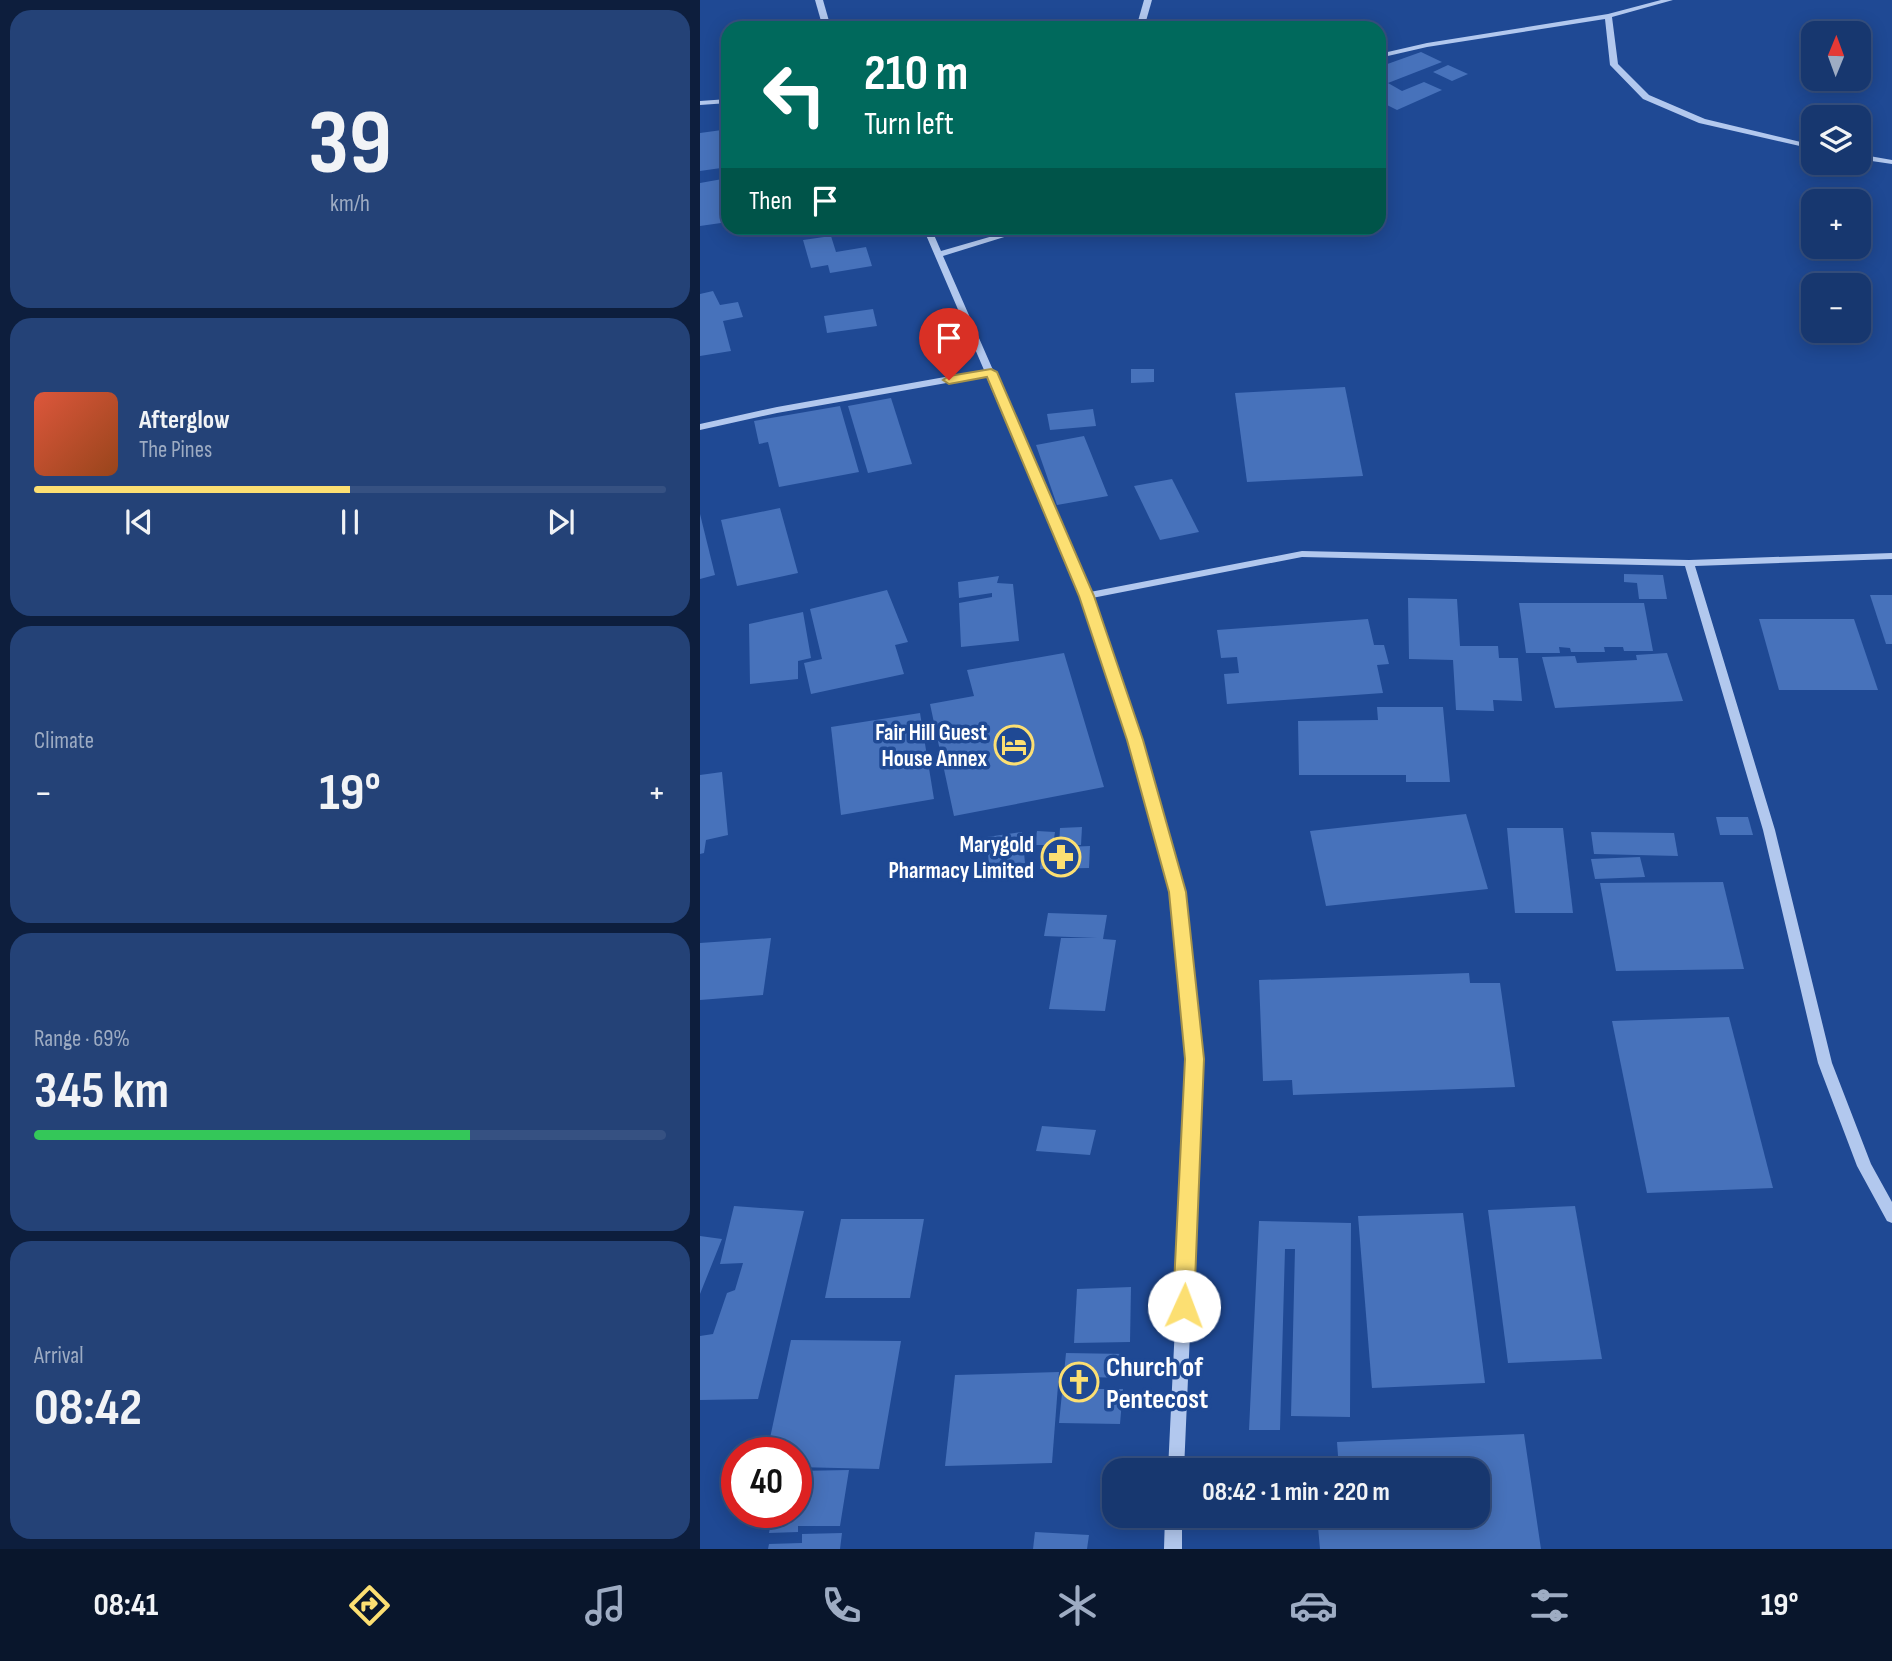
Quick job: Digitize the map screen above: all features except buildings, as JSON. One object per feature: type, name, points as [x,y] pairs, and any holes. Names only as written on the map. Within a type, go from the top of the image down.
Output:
[{"type":"street","points":[[819,0],[825,21]]},
{"type":"street","points":[[1142,21],[1148,0]]},
{"type":"street","points":[[1386,54],[1608,16],[1669,0]]},
{"type":"street","points":[[1608,16],[1614,65],[1646,97],[1702,121],[1801,145]]},
{"type":"street","points":[[700,103],[721,102]]},
{"type":"street","points":[[1871,158],[1892,162]]},
{"type":"street","points":[[930,235],[1086,596],[1135,740],[1178,892],[1195,1059],[1177,1458]]},
{"type":"street","points":[[940,254],[1004,235]]},
{"type":"street","points":[[700,427],[777,410],[991,372]]},
{"type":"street","points":[[1086,596],[1302,554],[1689,563],[1892,556]]},
{"type":"street","points":[[1689,563],[1769,830],[1825,1063],[1864,1166],[1892,1216]]},
{"type":"street","points":[[1173,1549],[1174,1528]]},
{"type":"place","name":"Fair Hill Guest House Annex","points":[[1014,745]]},
{"type":"place","name":"Marygold Pharmacy Limited","points":[[1061,857]]},
{"type":"place","name":"Church of Pentecost","points":[[1079,1382]]},
{"type":"route","points":[[949,380],[991,372],[1086,596],[1135,740],[1178,892],[1195,1059],[1184,1306]]}]
